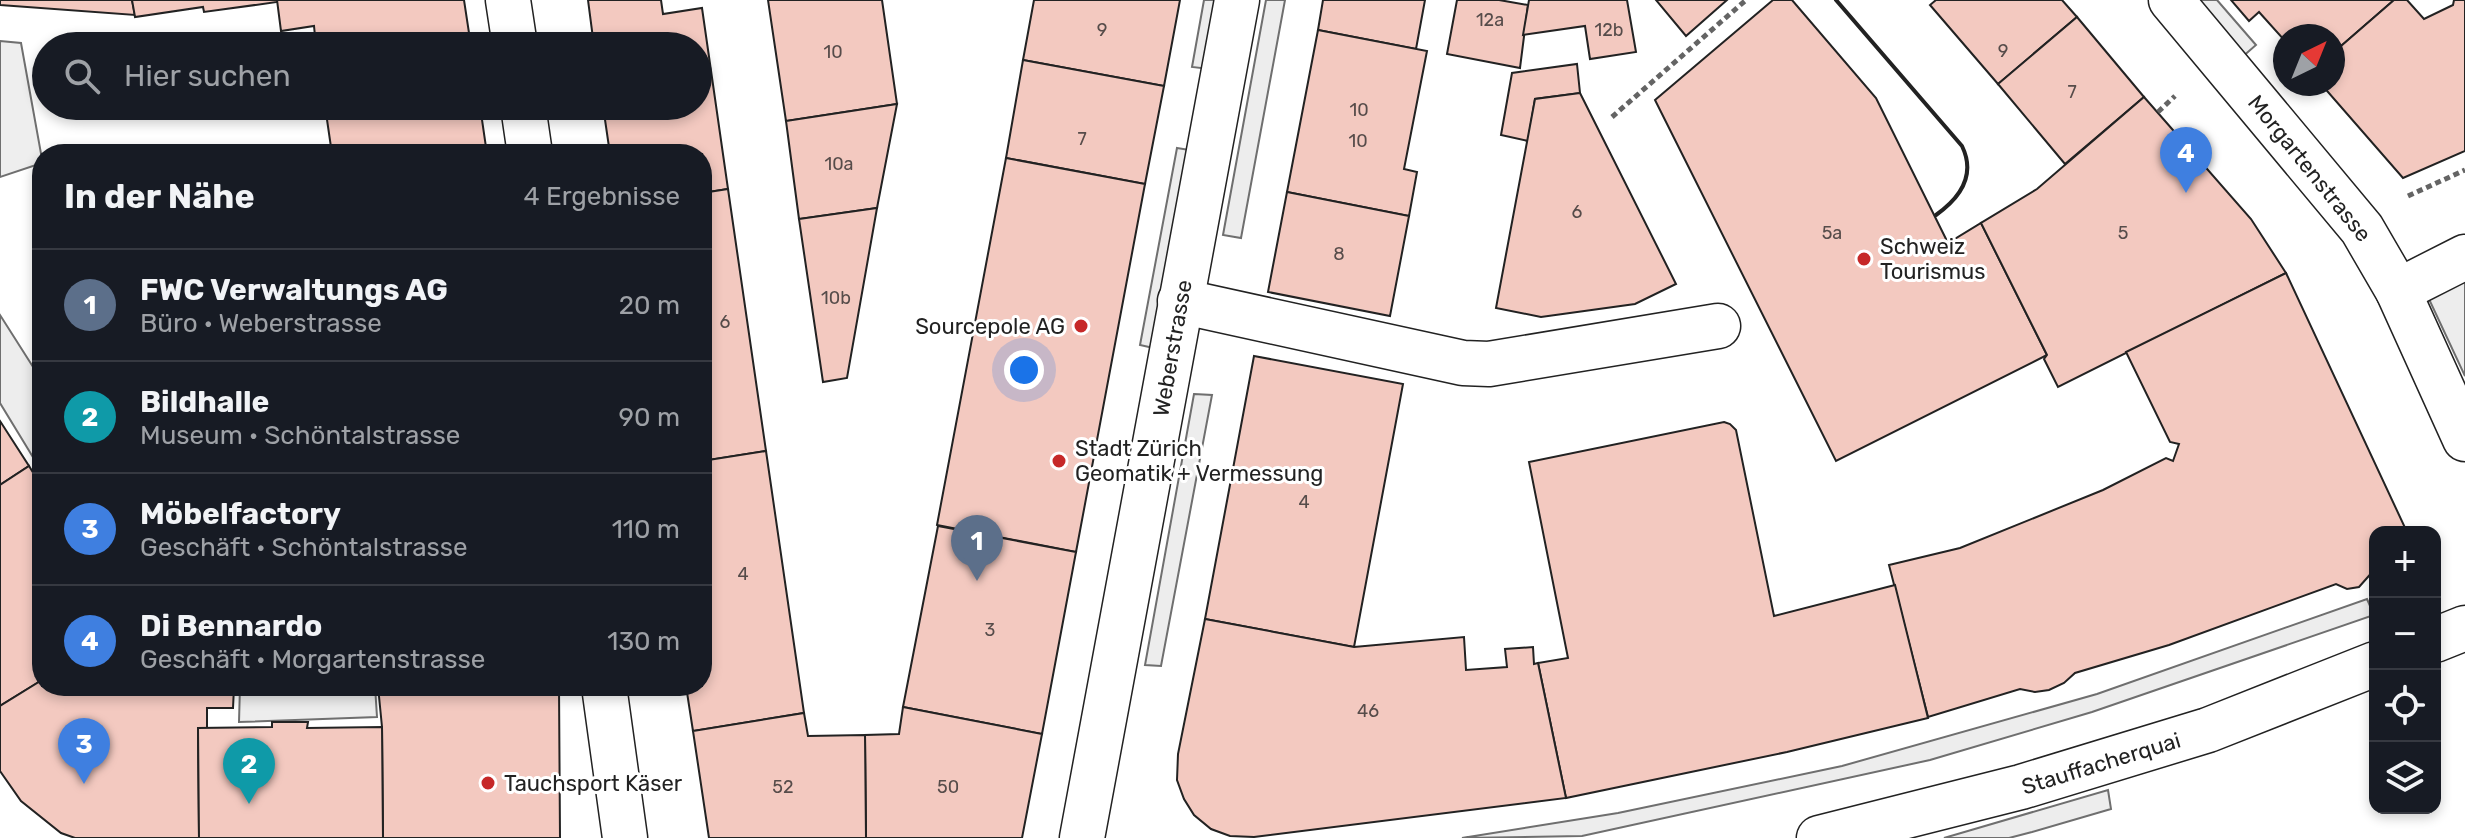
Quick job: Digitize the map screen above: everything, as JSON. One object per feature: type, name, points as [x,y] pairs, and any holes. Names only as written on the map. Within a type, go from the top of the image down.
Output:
[{"type":"street","points":[[508,0],[513,32]]},
{"type":"street","name":"Weberstrasse","points":[[1082,838],[1237,0]]},
{"type":"street","name":"Morgartenstrasse","points":[[2171,0],[2362,229],[2398,291],[2465,439]]},
{"type":"street","points":[[525,120],[529,144]]},
{"type":"street","points":[[2398,291],[2465,257]]},
{"type":"street","points":[[1180,301],[1463,363],[1489,364],[1718,326]]},
{"type":"street","points":[[2441,638],[2465,628]]},
{"type":"street","name":"Stauffacherquai","points":[[1819,838],[2021,787],[2208,730],[2369,666]]},
{"type":"street","points":[[605,696],[625,838]]},
{"type":"path","points":[[1612,117],[1746,0]]},
{"type":"path","points":[[2158,112],[2175,96]]},
{"type":"path","points":[[2399,200],[2465,170]]},
{"type":"shaded area","points":[[1204,0],[1222,0],[1209,69],[1192,67]]},
{"type":"shaded area","points":[[1266,0],[1285,0],[1241,238],[1223,235]]},
{"type":"shaded area","points":[[2192,0],[2217,0],[2256,45],[2241,58]]},
{"type":"shaded area","points":[[0,41],[21,43],[32,120],[35,120],[39,144],[32,144],[32,166],[0,177]]},
{"type":"shaded area","points":[[1177,148],[1196,151],[1158,349],[1140,345]]},
{"type":"shaded area","points":[[2465,280],[2465,376],[2428,297]]},
{"type":"shaded area","points":[[0,315],[32,365],[32,456],[0,403]]},
{"type":"shaded area","points":[[1194,394],[1212,395],[1161,666],[1145,665]]},
{"type":"shaded area","points":[[2367,599],[2369,604],[2369,617],[2092,712],[1930,760],[1582,836],[1462,838],[1618,813],[1842,766],[2097,694]]},
{"type":"shaded area","points":[[240,696],[376,696],[377,717],[239,722]]},
{"type":"shaded area","points":[[2108,790],[2111,809],[2009,838],[1944,838]]},
{"type":"building","points":[[0,0],[132,0],[135,15],[0,5]]},
{"type":"building","points":[[132,0],[277,2],[204,12],[203,7],[135,17]]},
{"type":"building","points":[[277,0],[464,0],[469,32],[315,32],[314,26],[281,31]]},
{"type":"building","points":[[588,0],[661,0],[663,14],[702,8],[705,32],[592,32]]},
{"type":"building","points":[[768,0],[882,0],[897,104],[786,121]]},
{"type":"building","points":[[1034,0],[1180,0],[1164,86],[1023,60]]},
{"type":"building","points":[[1323,0],[1425,0],[1416,49],[1318,30]]},
{"type":"building","points":[[1457,0],[1499,0],[1528,5],[1520,68],[1447,54]]},
{"type":"building","points":[[1529,0],[1627,0],[1636,52],[1590,59],[1585,26],[1523,35]]},
{"type":"building","points":[[1656,0],[1727,0],[1686,36]]},
{"type":"building","points":[[1773,0],[1792,0],[1876,98],[1948,243],[1981,223],[2047,355],[1836,461],[1655,100]]},
{"type":"building","points":[[1936,0],[2062,0],[2077,17],[1998,84],[1930,5]]},
{"type":"building","points":[[2231,0],[2394,0],[2345,43],[2345,24],[2273,24],[2273,28],[2259,12],[2249,21]]},
{"type":"building","points":[[2394,0],[2407,0],[2424,19],[2453,5],[2454,0],[2465,0],[2465,151],[2403,178],[2331,96],[2345,96],[2345,43]]},
{"type":"building","points":[[2077,17],[2144,97],[2065,164],[1998,84]]},
{"type":"building","points":[[1318,30],[1427,51],[1404,169],[1417,172],[1409,216],[1287,192]]},
{"type":"building","points":[[1023,60],[1164,86],[1145,184],[1006,158]]},
{"type":"building","points":[[1577,64],[1580,93],[1535,99],[1528,141],[1501,135],[1512,73]]},
{"type":"building","points":[[712,78],[728,189],[712,191],[712,144],[609,144],[605,120],[712,120]]},
{"type":"building","points":[[1580,93],[1676,284],[1635,304],[1541,317],[1496,308],[1535,99]]},
{"type":"building","points":[[2144,97],[2251,219],[2286,273],[2058,387],[2044,359],[2047,355],[1981,223],[2037,189]]},
{"type":"building","points":[[897,104],[877,208],[799,219],[786,121]]},
{"type":"building","points":[[327,120],[482,120],[486,144],[331,144]]},
{"type":"building","points":[[1006,158],[1145,184],[1076,552],[937,525]]},
{"type":"building","points":[[728,189],[766,451],[712,459],[712,191]]},
{"type":"building","points":[[1287,192],[1409,216],[1390,316],[1268,292]]},
{"type":"building","points":[[877,208],[847,378],[823,382],[799,219]]},
{"type":"building","points":[[2286,273],[2404,526],[2369,526],[2369,576],[2359,587],[2347,589],[2336,584],[2169,645],[2075,673],[2049,690],[2035,692],[2020,689],[1928,717],[1889,565],[1960,548],[2103,490],[2166,458],[2173,461],[2179,444],[2170,442],[2126,352]]},
{"type":"building","points":[[1254,356],[1403,384],[1354,647],[1205,619]]},
{"type":"building","points":[[0,421],[29,466],[0,485]]},
{"type":"building","points":[[1724,422],[1736,430],[1774,616],[1895,585],[1928,718],[1787,752],[1566,798],[1538,663],[1568,658],[1529,462]]},
{"type":"building","points":[[766,451],[804,713],[693,731],[688,696],[712,696],[712,459]]},
{"type":"building","points":[[29,466],[32,471],[32,686],[0,706],[0,485]]},
{"type":"building","points":[[938,526],[1076,552],[1042,734],[903,707]]},
{"type":"building","points":[[1205,619],[1354,647],[1464,637],[1466,670],[1507,667],[1505,649],[1533,647],[1534,664],[1538,663],[1566,798],[1254,837],[1230,836],[1211,829],[1194,815],[1177,780],[1178,754]]},
{"type":"building","points":[[32,686],[32,696],[234,696],[233,708],[207,708],[207,728],[198,728],[199,838],[75,838],[61,833],[21,801],[0,771],[0,706]]},
{"type":"building","points":[[379,696],[559,696],[560,838],[383,838]]},
{"type":"building","points":[[903,707],[1042,734],[1022,838],[866,838],[865,735],[899,734]]},
{"type":"building","points":[[804,713],[808,736],[865,735],[866,838],[709,838],[693,731]]},
{"type":"building","points":[[272,722],[308,722],[307,728],[382,727],[383,838],[199,838],[198,728],[272,727]]},
{"type":"wall","points":[[1836,0],[1962,146],[1967,167],[1963,185],[1952,201],[1936,215]]},
{"type":"place","name":"Di Bennardo","points":[[2186,193]]},
{"type":"place","name":"Schweiz Tourismus","points":[[1864,259]]},
{"type":"place","name":"Sourcepole AG","points":[[1081,326]]},
{"type":"place","name":"Stadt Zürich Geomatik + Vermessung","points":[[1059,461]]},
{"type":"place","name":"FWC Verwaltungs AG","points":[[977,581]]},
{"type":"place","name":"Tauchsport Käser","points":[[488,783]]},
{"type":"place","name":"Möbelfactory","points":[[84,784]]},
{"type":"place","name":"Bildhalle","points":[[249,804]]}]
